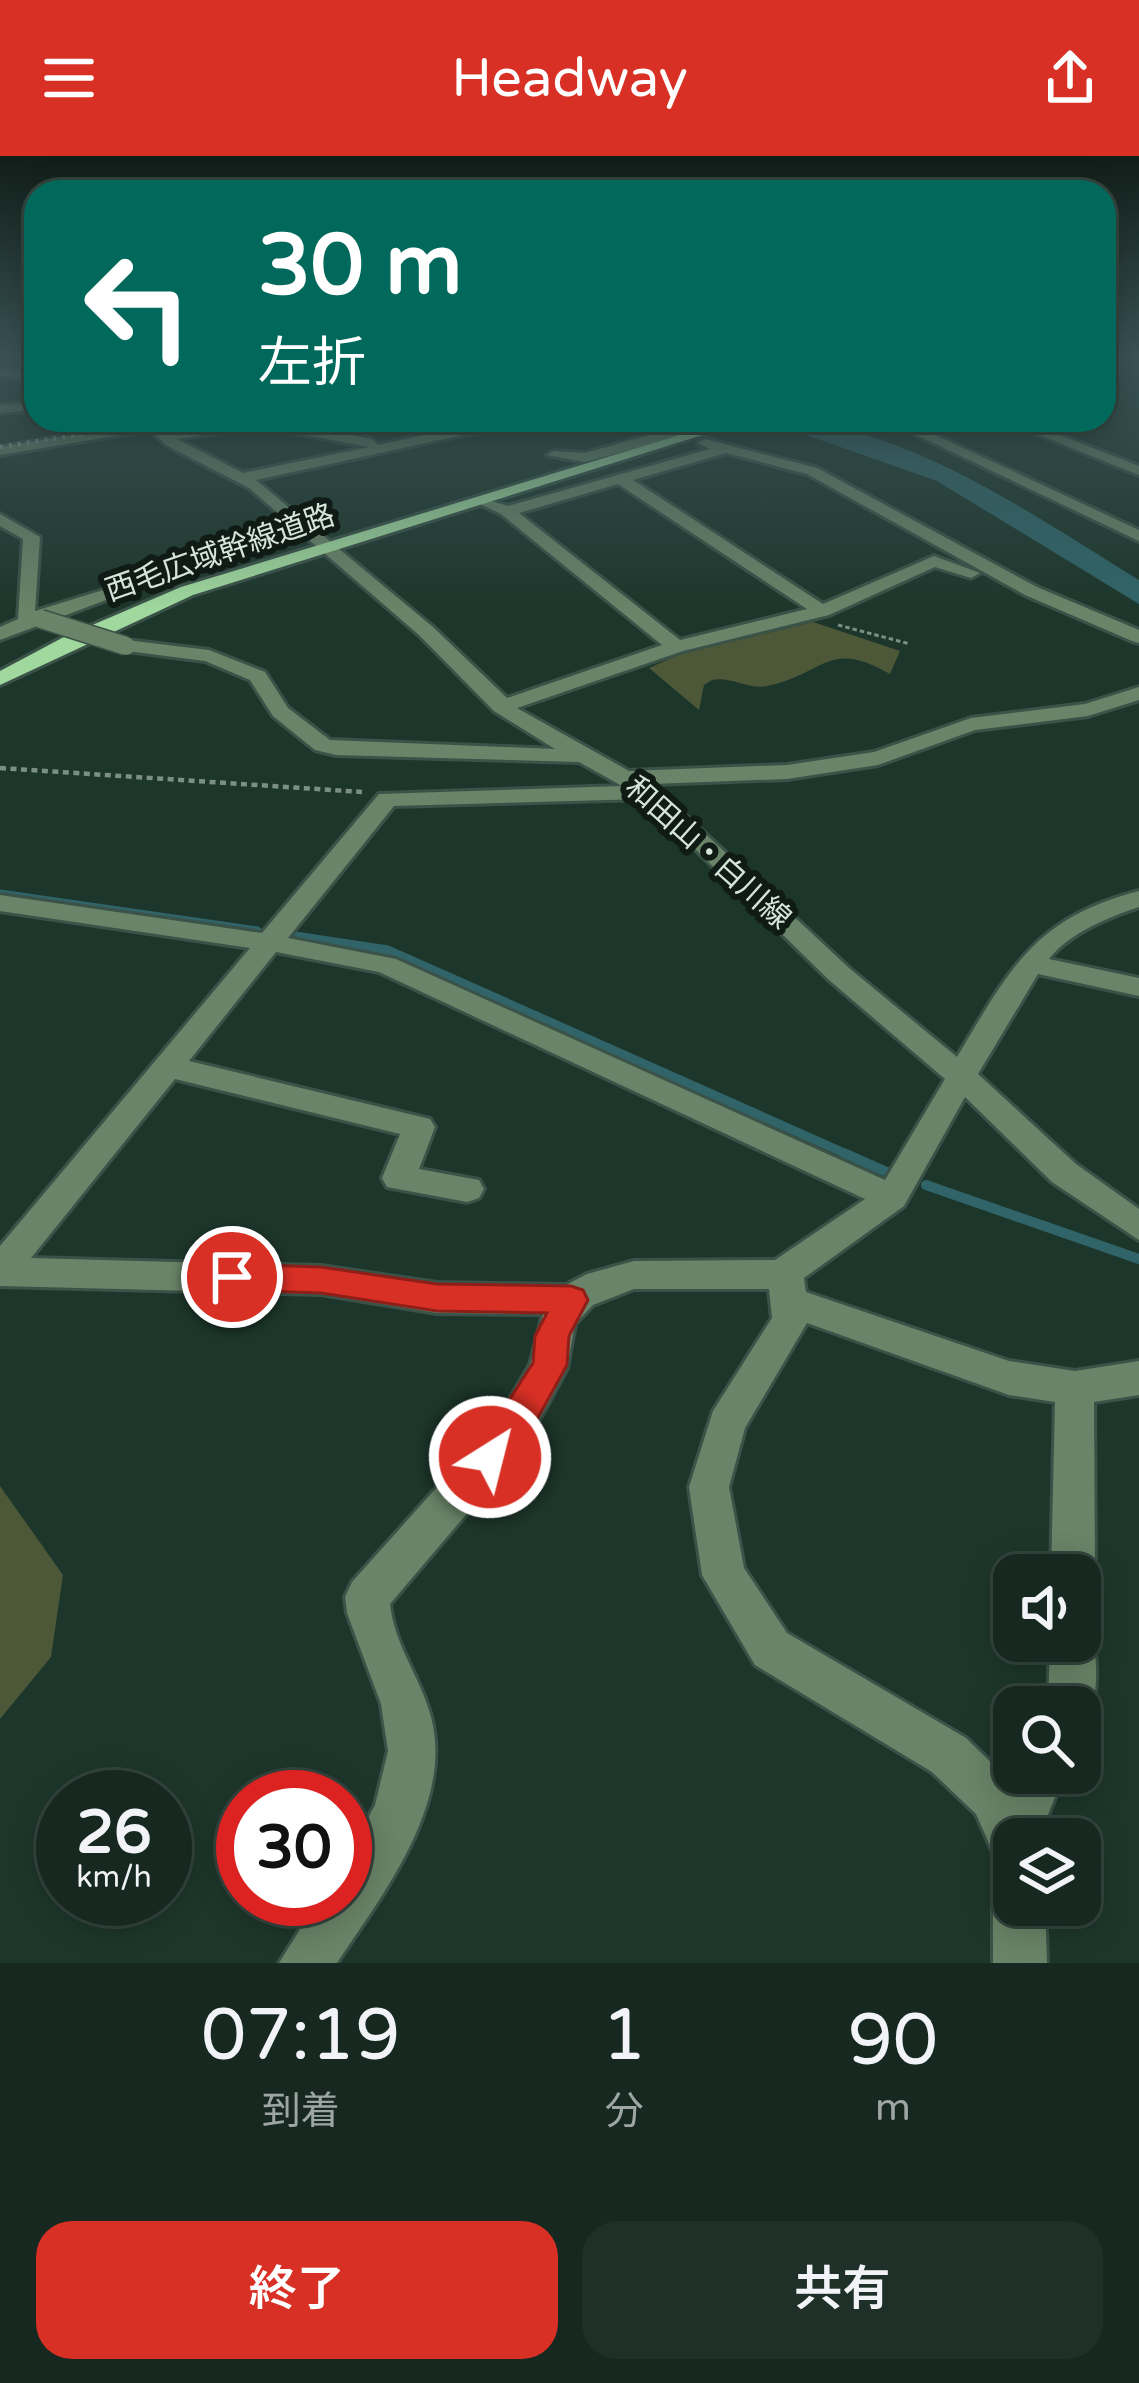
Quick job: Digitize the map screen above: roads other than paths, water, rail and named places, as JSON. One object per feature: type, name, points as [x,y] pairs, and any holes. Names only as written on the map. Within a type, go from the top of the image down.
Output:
[{"type":"main road","name":"西毛広域幹線道路","points":[[0,679],[120,618],[325,547],[677,442]]},
{"type":"street","points":[[0,452],[62,442]]},
{"type":"street","name":"和田山・白川線","points":[[180,442],[243,478],[426,631],[501,706],[538,733],[589,755],[639,785],[839,974],[962,1077],[1064,1172],[1139,1227]]},
{"type":"street","points":[[375,442],[390,445]]},
{"type":"street","points":[[243,478],[407,442]]},
{"type":"street","points":[[554,455],[578,458],[633,442]]},
{"type":"street","points":[[940,442],[1139,536]]},
{"type":"street","points":[[1066,442],[1139,471]]},
{"type":"street","points":[[705,443],[812,471],[1027,589],[1139,637]]},
{"type":"street","points":[[508,511],[724,449]]},
{"type":"street","points":[[621,478],[822,610]]},
{"type":"street","points":[[484,500],[508,511],[676,647]]},
{"type":"street","points":[[0,519],[32,537],[33,617]]},
{"type":"street","points":[[501,706],[676,647],[822,610],[934,561],[1016,590],[1027,589]]},
{"type":"street","points":[[0,634],[33,617],[142,584]]},
{"type":"street","points":[[0,616],[33,617],[126,646],[209,656],[258,676],[280,712],[323,745],[589,755]]},
{"type":"street","points":[[0,1271],[387,799],[787,772],[855,761],[971,724],[1088,710],[1139,693]]},
{"type":"street","points":[[1115,702],[1139,715]]},
{"type":"street","points":[[787,1287],[892,1196],[1029,963],[1047,943],[1078,922],[1139,899]]},
{"type":"street","points":[[0,903],[267,942],[386,965],[892,1196]]},
{"type":"street","points":[[1029,963],[1139,987]]},
{"type":"street","points":[[166,1066],[418,1127],[399,1178],[467,1189]]},
{"type":"street","points":[[0,1271],[321,1280],[437,1298],[571,1300],[615,1278],[663,1271],[749,1277],[787,1287],[1009,1378],[1076,1388],[1139,1378]]},
{"type":"street","points":[[787,1287],[790,1320],[728,1423],[709,1487],[724,1574],[771,1649],[949,1755],[993,1797],[1004,1818]]},
{"type":"street","points":[[306,1963],[381,1848],[412,1756],[409,1721],[368,1620],[367,1597],[463,1492],[517,1423],[550,1365],[552,1336],[571,1300]]},
{"type":"street","points":[[1073,1554],[1076,1388]]},
{"type":"street","points":[[1019,1926],[1020,1963]]},
{"type":"waterway","points":[[852,442],[947,475],[1139,594]]},
{"type":"waterway","points":[[0,894],[257,931]]},
{"type":"waterway","points":[[295,936],[388,950],[851,1156]]},
{"type":"waterway","points":[[844,1153],[889,1173]]},
{"type":"waterway","points":[[926,1185],[1139,1259]]},
{"type":"railway","points":[[0,447],[30,442]]}]
